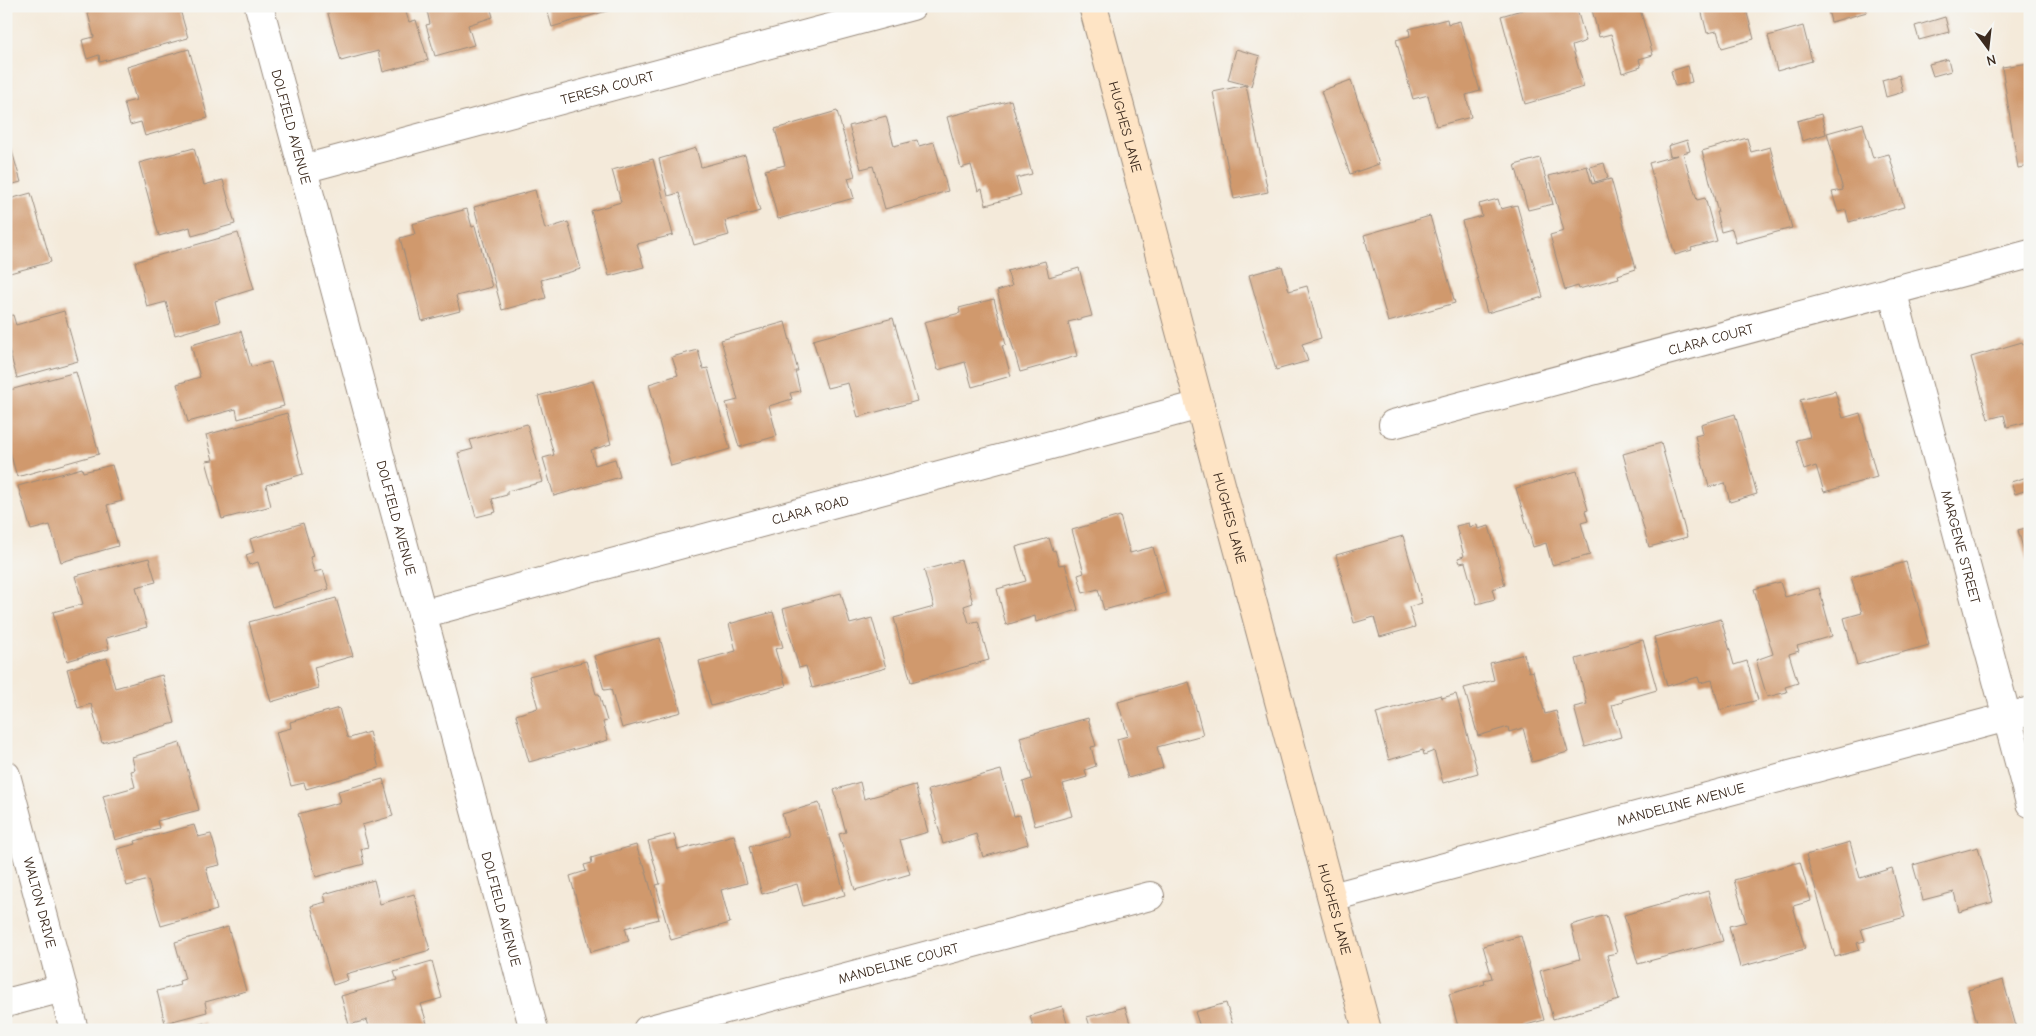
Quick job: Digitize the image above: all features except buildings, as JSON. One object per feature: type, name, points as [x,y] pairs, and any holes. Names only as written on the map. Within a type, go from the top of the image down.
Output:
[{"type":"street","name":"DOLFIELD AVENUE","points":[[260,6],[534,1030]]},
{"type":"street","name":"TERESA COURT","points":[[303,169],[912,6]]},
{"type":"street","name":"HUGHES LANE","points":[[1093,6],[1367,1030]]},
{"type":"street","name":"CLARA COURT","points":[[1393,424],[2030,254]]},
{"type":"street","name":"MARGENE STREET","points":[[1892,290],[2018,714],[2030,804]]},
{"type":"street","name":"CLARA ROAD","points":[[422,614],[1200,405]]},
{"type":"street","name":"MANDELINE AVENUE","points":[[1332,897],[2018,714]]},
{"type":"street","name":"WALTON DRIVE","points":[[6,775],[74,1030]]},
{"type":"street","name":"MANDELINE COURT","points":[[648,1030],[1150,896]]},
{"type":"street","points":[[6,1003],[63,988]]}]
